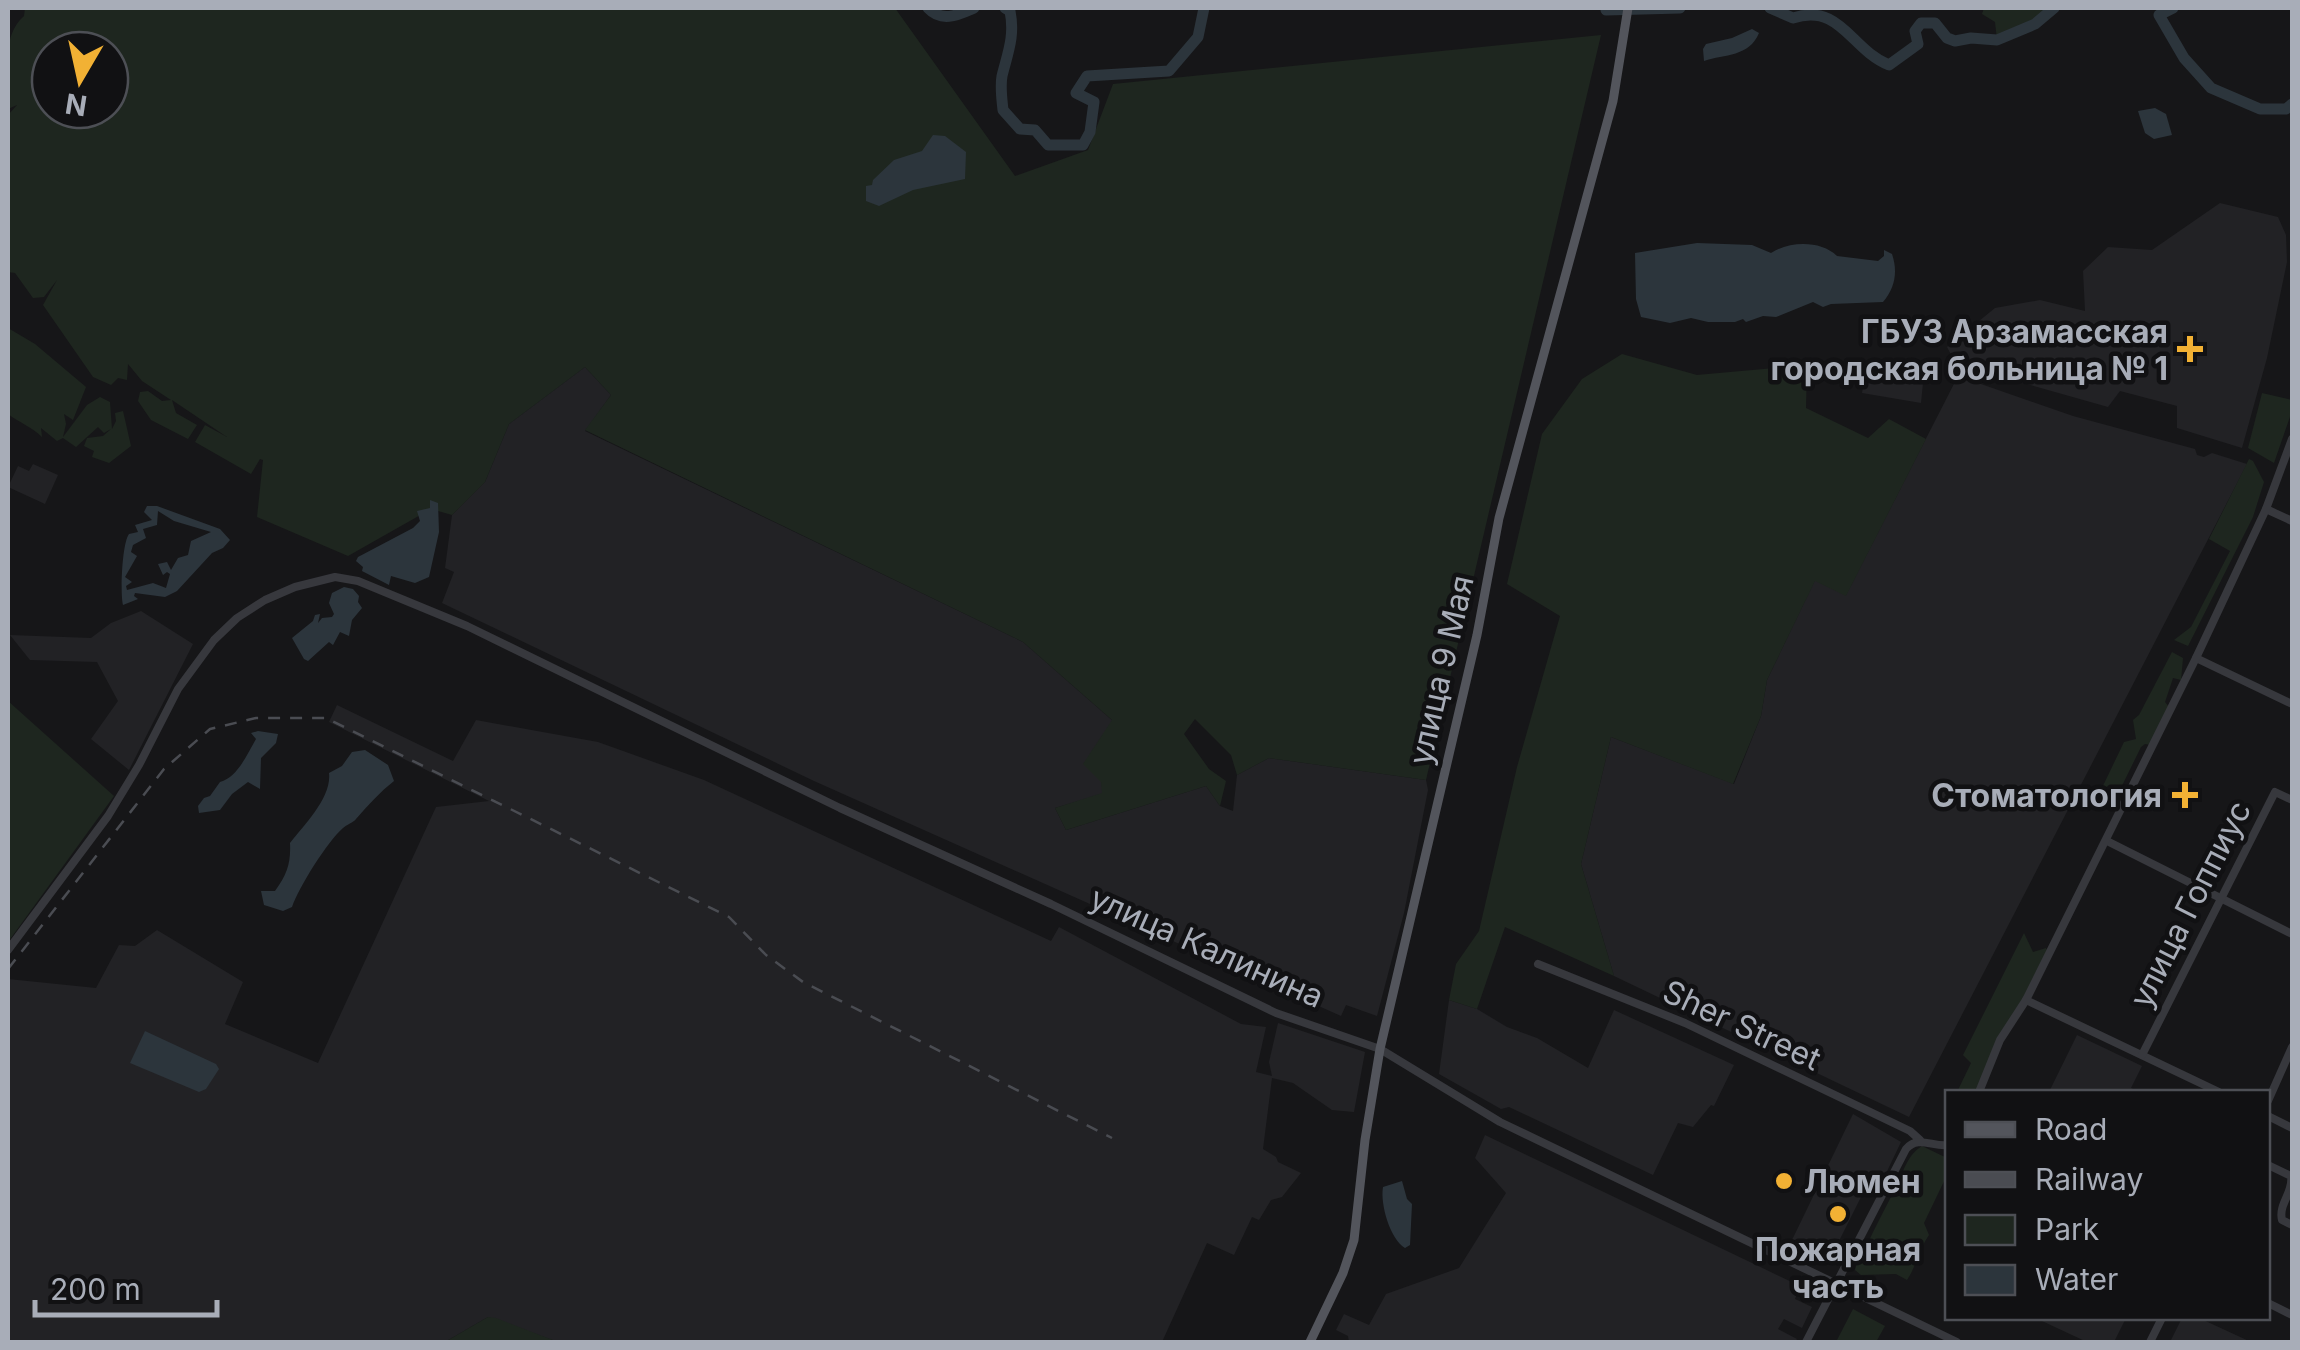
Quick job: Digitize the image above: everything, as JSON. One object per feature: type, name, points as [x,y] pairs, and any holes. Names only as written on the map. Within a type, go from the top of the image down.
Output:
[{"type":"main road","name":"улица 9 Мая","points":[[1310,1342],[1354,1240],[1380,1050],[1476,638],[1499,518],[1613,101],[1628,8]]},
{"type":"street","points":[[1981,1090],[2000,1040],[2026,1000],[2196,658],[2266,509],[2292,439]]},
{"type":"street","points":[[2266,509],[2292,521]]},
{"type":"street","name":"улица Калинина","points":[[8,950],[124,792],[196,661],[237,618],[265,600],[294,587],[335,577],[358,581],[561,670],[840,808],[1276,1013],[1380,1050],[1500,1122],[1957,1342]]},
{"type":"street","points":[[2196,658],[2292,704]]},
{"type":"street","name":"улица Гоппиус","points":[[2142,1055],[2274,792],[2292,800]]},
{"type":"street","points":[[2107,841],[2292,934]]},
{"type":"street","name":"Sher Street","points":[[1538,964],[1684,1023],[1910,1131],[1920,1140],[1945,1145]]},
{"type":"street","points":[[2026,1000],[2215,1090]]},
{"type":"street","points":[[2270,1096],[2292,1047]]},
{"type":"street","points":[[1806,1342],[1906,1149],[1920,1140]]},
{"type":"street","points":[[2270,1166],[2290,1176],[2292,1183],[2280,1211],[2282,1220],[2292,1224]]},
{"type":"shaded area","points":[[2220,203],[2278,217],[2286,235],[2287,262],[2267,358],[2242,448],[2177,428],[2177,406],[2120,391],[2108,407],[1956,364],[1947,347],[1995,308],[2040,300],[2085,311],[2083,271],[2108,247],[2152,250]]},
{"type":"shaded area","points":[[1867,362],[1924,373],[1921,403],[1862,393]]},
{"type":"shaded area","points":[[585,367],[611,395],[585,431],[1023,642],[1113,721],[1084,764],[1102,782],[1102,794],[1055,808],[1066,830],[1206,786],[1220,806],[1233,811],[1237,775],[1269,758],[1426,780],[1428,790],[1404,913],[1377,1016],[1346,1005],[1341,1016],[814,781],[442,603],[454,572],[445,568],[452,515],[485,482],[509,424]]},
{"type":"shaded area","points":[[1958,376],[2073,416],[2195,449],[2197,455],[2212,453],[2247,464],[1909,1117],[1614,976],[1581,864],[1611,737],[1734,784],[1761,716],[1767,680],[1815,580],[1846,595]]},
{"type":"shaded area","points":[[33,464],[58,475],[45,504],[8,487],[18,466],[29,471]]},
{"type":"shaded area","points":[[141,611],[193,644],[129,770],[91,739],[118,701],[97,662],[30,660],[10,635],[91,638],[111,623]]},
{"type":"shaded area","points":[[337,705],[453,761],[476,720],[598,742],[704,780],[1051,941],[1059,927],[1241,1024],[1266,1027],[1256,1072],[1272,1076],[1269,1062],[1278,1023],[1365,1052],[1354,1112],[1332,1110],[1293,1083],[1272,1078],[1263,1149],[1301,1173],[1282,1197],[1271,1200],[1259,1220],[1252,1217],[1234,1255],[1207,1243],[1162,1342],[558,1342],[488,1317],[445,1342],[8,1342],[8,979],[96,988],[119,945],[135,946],[157,930],[243,982],[225,1024],[318,1063],[436,807],[489,801],[329,722]]},
{"type":"shaded area","points":[[1449,1000],[1537,1038],[1588,1068],[1614,1010],[1734,1065],[1714,1106],[1693,1127],[1678,1123],[1653,1175],[1509,1107],[1501,1109],[1439,1074]]},
{"type":"shaded area","points":[[2077,1035],[2142,1066],[2131,1088],[2135,1090],[2050,1090]]},
{"type":"shaded area","points":[[1853,1114],[1901,1142],[1879,1188],[1868,1183],[1830,1259],[1792,1240]]},
{"type":"shaded area","points":[[1485,1135],[1800,1286],[1795,1299],[1812,1307],[1802,1328],[1784,1319],[1778,1329],[1797,1339],[1349,1342],[1348,1336],[1336,1330],[1344,1314],[1369,1325],[1386,1294],[1459,1268],[1506,1193],[1475,1158]]},
{"type":"shaded area","points":[[2125,1320],[2114,1342],[2087,1342],[2042,1321]]},
{"type":"shaded area","points":[[2181,1320],[2203,1320],[2251,1342],[2170,1342]]},
{"type":"green space","points":[[25,8],[895,8],[1015,176],[1088,150],[1113,84],[1601,35],[1426,780],[1269,758],[1237,775],[1231,755],[1195,719],[1184,734],[1209,769],[1226,781],[1220,806],[1206,786],[1066,830],[1055,808],[1102,793],[1101,782],[1083,764],[1112,720],[1023,642],[585,430],[611,395],[585,367],[509,424],[485,482],[452,515],[431,509],[348,556],[257,517],[263,460],[251,474],[195,442],[205,425],[227,437],[172,400],[176,413],[197,425],[188,439],[151,420],[138,401],[140,392],[148,391],[162,401],[171,400],[142,381],[128,364],[127,380],[118,378],[111,385],[93,377],[43,305],[57,280],[44,297],[33,298],[15,273],[8,272],[8,115],[17,105],[8,109],[7,59]]},
{"type":"green space","points":[[1984,8],[2054,8],[2035,24],[1997,40],[1995,22],[1982,14]]},
{"type":"green space","points":[[8,328],[35,344],[86,387],[73,420],[64,414],[63,437],[87,405],[100,397],[110,402],[112,429],[115,413],[123,411],[131,446],[109,463],[92,457],[94,451],[84,446],[87,438],[103,436],[111,429],[104,433],[98,427],[76,447],[63,438],[57,441],[41,428],[42,437],[8,414]]},
{"type":"green space","points":[[1622,354],[1697,375],[1807,365],[1806,408],[1868,438],[1889,419],[1926,439],[1846,596],[1815,581],[1767,680],[1761,716],[1733,784],[1611,737],[1581,864],[1614,976],[1505,927],[1477,1009],[1449,1000],[1456,964],[1479,931],[1517,767],[1560,616],[1507,584],[1542,434],[1582,379]]},
{"type":"green space","points":[[2262,393],[2292,400],[2292,411],[2274,463],[2248,448]]},
{"type":"green space","points":[[2249,459],[2264,482],[2253,517],[2188,646],[2174,640],[2191,627],[2230,551],[2209,539]]},
{"type":"green space","points":[[2172,652],[2183,658],[2181,680],[2173,678],[2165,702],[2169,707],[2151,745],[2141,747],[2115,800],[2112,793],[2101,790],[2124,742],[2136,739],[2133,720]]},
{"type":"green space","points":[[8,701],[114,796],[8,942]]},
{"type":"green space","points":[[2024,933],[2033,952],[2046,948],[2048,952],[1976,1090],[1958,1090],[1971,1063],[1963,1055]]},
{"type":"green space","points":[[1922,1146],[1945,1157],[1945,1179],[1924,1223],[1929,1235],[1907,1280],[1896,1274],[1861,1275],[1855,1270],[1858,1258],[1870,1262],[1875,1253],[1866,1247]]},
{"type":"green space","points":[[1853,1309],[1885,1326],[1876,1342],[1836,1342]]},
{"type":"green space","points":[[488,1317],[496,1318],[558,1342],[445,1342]]},
{"type":"water","points":[[1752,29],[1759,33],[1749,47],[1704,61],[1706,44]]},
{"type":"water","points":[[2155,108],[2166,114],[2172,135],[2154,139],[2145,133],[2138,111]]},
{"type":"water","points":[[933,135],[945,136],[966,152],[965,179],[913,190],[879,206],[866,201],[866,186],[872,185],[894,160],[922,151]]},
{"type":"water","points":[[1697,243],[1752,245],[1771,253],[1796,244],[1814,245],[1837,256],[1878,261],[1884,250],[1892,254],[1894,280],[1883,302],[1823,307],[1813,302],[1776,317],[1763,316],[1746,322],[1691,318],[1670,323],[1641,317],[1636,299],[1635,253]]},
{"type":"water","points":[[430,500],[438,503],[439,532],[429,577],[415,583],[391,576],[389,585],[362,571],[356,561],[358,557],[413,528],[420,521],[417,511],[430,508]]},
{"type":"water","points":[[147,506],[157,506],[220,529],[230,540],[212,553],[177,591],[165,597],[135,593],[138,599],[123,605],[125,547],[129,534],[138,532],[135,525],[152,520],[144,512]],"holes":[[[158,511],[174,521],[211,532],[191,541],[188,555],[178,558],[171,570],[167,562],[158,564],[163,575],[170,574],[166,588],[153,583],[127,590],[132,582],[125,577],[137,556],[131,552],[133,545],[146,538],[143,529],[157,525]]]},
{"type":"water","points":[[344,587],[359,596],[362,608],[352,620],[349,636],[340,632],[333,645],[329,642],[308,661],[304,659],[292,638],[315,615],[320,614],[318,623],[322,618],[332,617],[332,593]]},
{"type":"water","points":[[251,733],[278,734],[276,743],[261,758],[260,789],[248,782],[220,810],[199,813],[198,806],[204,798],[241,764],[256,739]]},
{"type":"water","points":[[365,750],[388,765],[394,781],[329,843],[292,907],[283,911],[264,905],[261,891],[275,891],[283,880],[290,843],[322,801],[329,773],[342,766],[352,752]]},
{"type":"water","points":[[145,1031],[216,1064],[219,1069],[206,1089],[199,1092],[130,1063]]},
{"type":"water","points":[[1402,1181],[1412,1204],[1410,1245],[1405,1248],[1391,1229],[1382,1194],[1383,1187]]},
{"type":"waterway","points":[[928,8],[944,16],[974,8]]},
{"type":"waterway","points":[[1005,8],[1010,11],[1012,28],[1001,80],[1003,110],[1020,129],[1035,130],[1048,145],[1083,145],[1090,132],[1094,102],[1076,93],[1087,76],[1169,71],[1198,37],[1204,8]]},
{"type":"waterway","points":[[1606,10],[1680,8]]},
{"type":"waterway","points":[[1770,8],[1793,18],[1809,15],[1834,22],[1889,65],[1918,44],[1915,31],[1921,23],[1935,23],[1947,38],[1955,41],[1997,40],[2035,24],[2054,8]]},
{"type":"waterway","points":[[2173,8],[2159,15],[2184,58],[2211,88],[2260,109],[2286,109],[2292,104]]},
{"type":"railway","points":[[8,969],[164,769],[210,729],[256,718],[326,718],[729,917],[766,955],[803,982],[1112,1138]]},
{"type":"place","name":"ГБУЗ Арзамасская городская больница № 1","points":[[2190,349]]},
{"type":"place","name":"Стоматология","points":[[2185,795]]},
{"type":"place","name":"Люмен","points":[[1784,1181]]},
{"type":"place","name":"Пожарная часть","points":[[1838,1214]]}]
